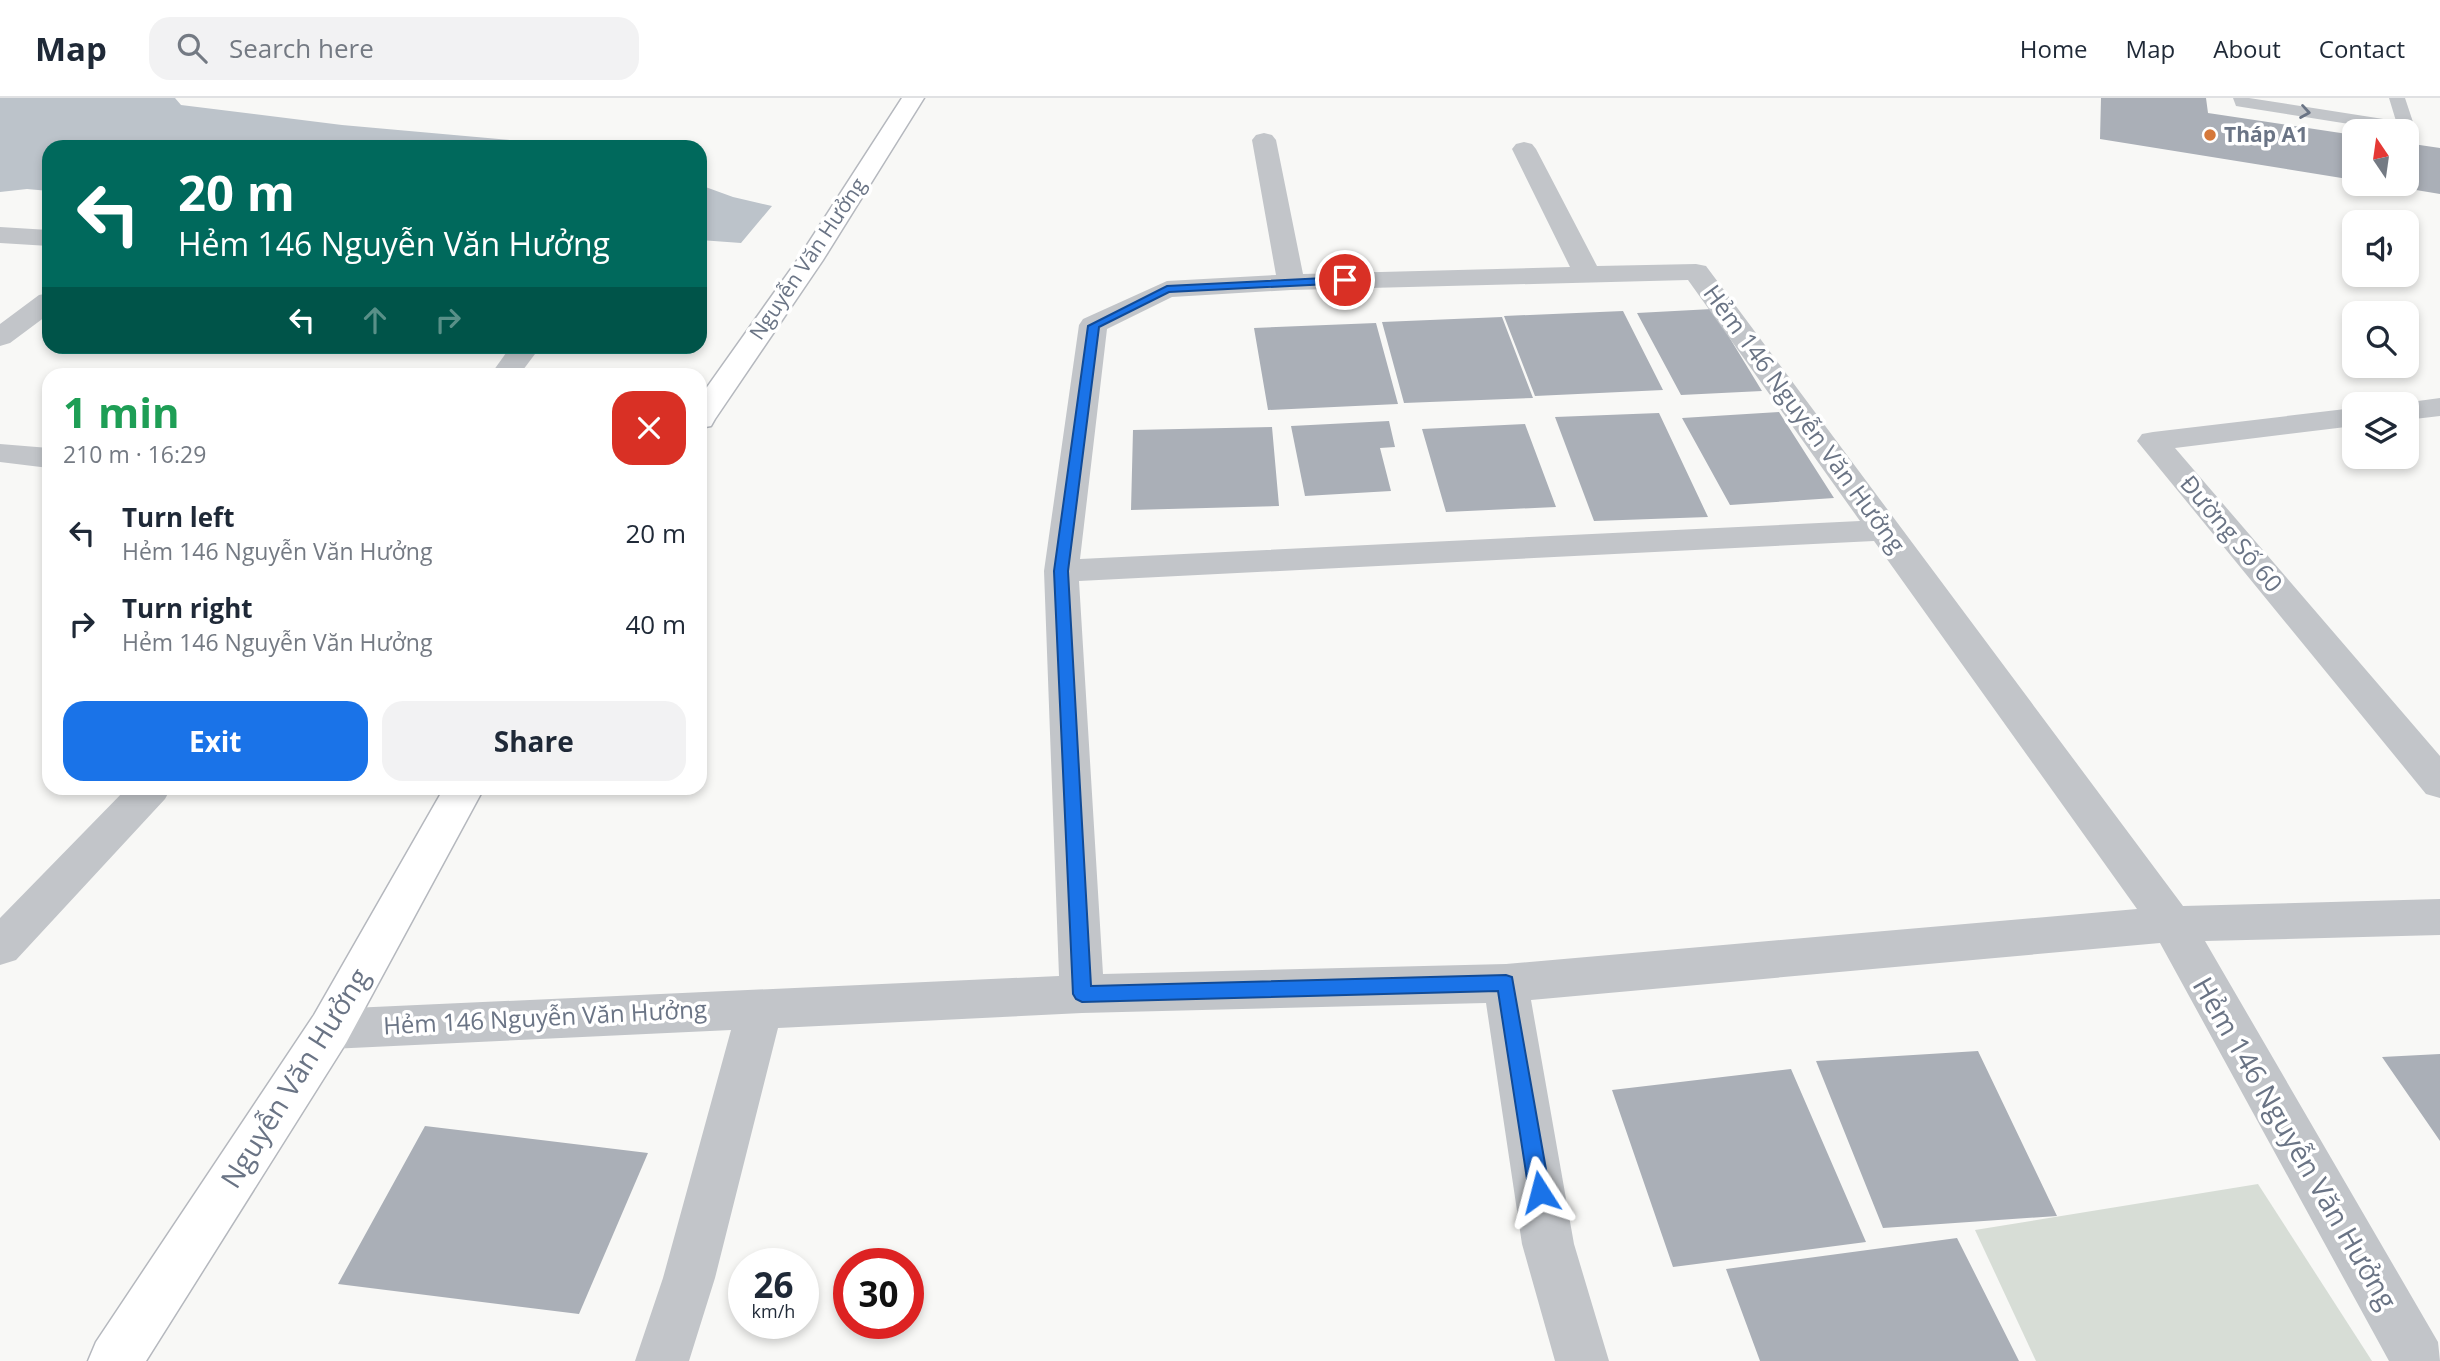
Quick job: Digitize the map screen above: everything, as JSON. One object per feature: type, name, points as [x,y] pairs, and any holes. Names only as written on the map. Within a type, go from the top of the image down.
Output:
[{"type":"main road","name":"Nguyễn Văn Hưởng","points":[[707,409],[810,260],[913,98]]},
{"type":"main road","name":"Nguyễn Văn Hưởng","points":[[115,1361],[330,1029],[460,795]]},
{"type":"street","points":[[1264,140],[1291,282]]},
{"type":"street","points":[[1524,149],[1588,275]]},
{"type":"street","points":[[0,236],[42,238]]},
{"type":"street","name":"Hẻm 146 Nguyễn Văn Hưởng","points":[[1082,994],[1061,571],[1093,326],[1167,289],[1291,282],[1696,272],[2172,924],[2419,1361]]},
{"type":"street","points":[[0,337],[42,306]]},
{"type":"street","points":[[510,368],[521,354]]},
{"type":"street","points":[[2419,409],[2440,407]]},
{"type":"street","name":"Đường Số 60","points":[[2342,418],[2153,441],[2440,783]]},
{"type":"street","points":[[0,453],[42,457]]},
{"type":"street","points":[[1061,571],[1884,530]]},
{"type":"street","points":[[0,947],[144,795]]},
{"type":"street","name":"Hẻm 146 Nguyễn Văn Hưởng","points":[[330,1029],[1082,994],[1506,982],[2172,924],[2440,916]]},
{"type":"street","points":[[1506,982],[1548,1244],[1582,1361]]},
{"type":"street","points":[[662,1361],[689,1278],[760,1007]]},
{"type":"lane","points":[[2241,98],[2242,102],[2406,128],[2397,98]]},
{"type":"shaded area","points":[[0,98],[175,98],[181,105],[342,125],[509,140],[42,140],[42,190],[0,192]]},
{"type":"shaded area","points":[[707,188],[772,206],[741,243],[707,241]]},
{"type":"shaded area","points":[[2258,1184],[2372,1361],[2036,1361],[1975,1230]]},
{"type":"building","name":"Tháp A1","points":[[2101,98],[2206,98],[2208,113],[2342,133],[2342,178],[2100,139]]},
{"type":"building","points":[[2419,145],[2440,148],[2440,194],[2419,190]]},
{"type":"building","points":[[1712,309],[1762,391],[1681,395],[1637,313]]},
{"type":"building","points":[[1623,311],[1663,390],[1535,396],[1504,316]]},
{"type":"building","points":[[1502,317],[1533,398],[1404,403],[1382,322]]},
{"type":"building","points":[[1376,323],[1398,404],[1268,410],[1254,328]]},
{"type":"building","points":[[1779,412],[1834,498],[1730,505],[1682,418]]},
{"type":"building","points":[[1659,413],[1708,517],[1594,521],[1555,417]]},
{"type":"building","points":[[1389,421],[1395,447],[1380,448],[1391,491],[1305,496],[1291,426]]},
{"type":"building","points":[[1525,424],[1556,507],[1446,512],[1422,429]]},
{"type":"building","points":[[1272,427],[1279,506],[1131,510],[1133,430]]},
{"type":"building","points":[[1978,1051],[2057,1216],[1883,1228],[1816,1061]]},
{"type":"building","points":[[2440,1054],[2440,1141],[2382,1057]]},
{"type":"building","points":[[1791,1069],[1866,1242],[1673,1267],[1612,1090]]},
{"type":"building","points":[[425,1126],[648,1153],[579,1314],[338,1284]]},
{"type":"building","points":[[1957,1238],[2019,1361],[1760,1361],[1726,1269]]},
{"type":"place","name":"Tháp A1","points":[[2210,135]]},
{"type":"route","points":[[1345,280],[1167,289],[1093,326],[1061,571],[1082,994],[1506,982],[1540,1192]]}]
